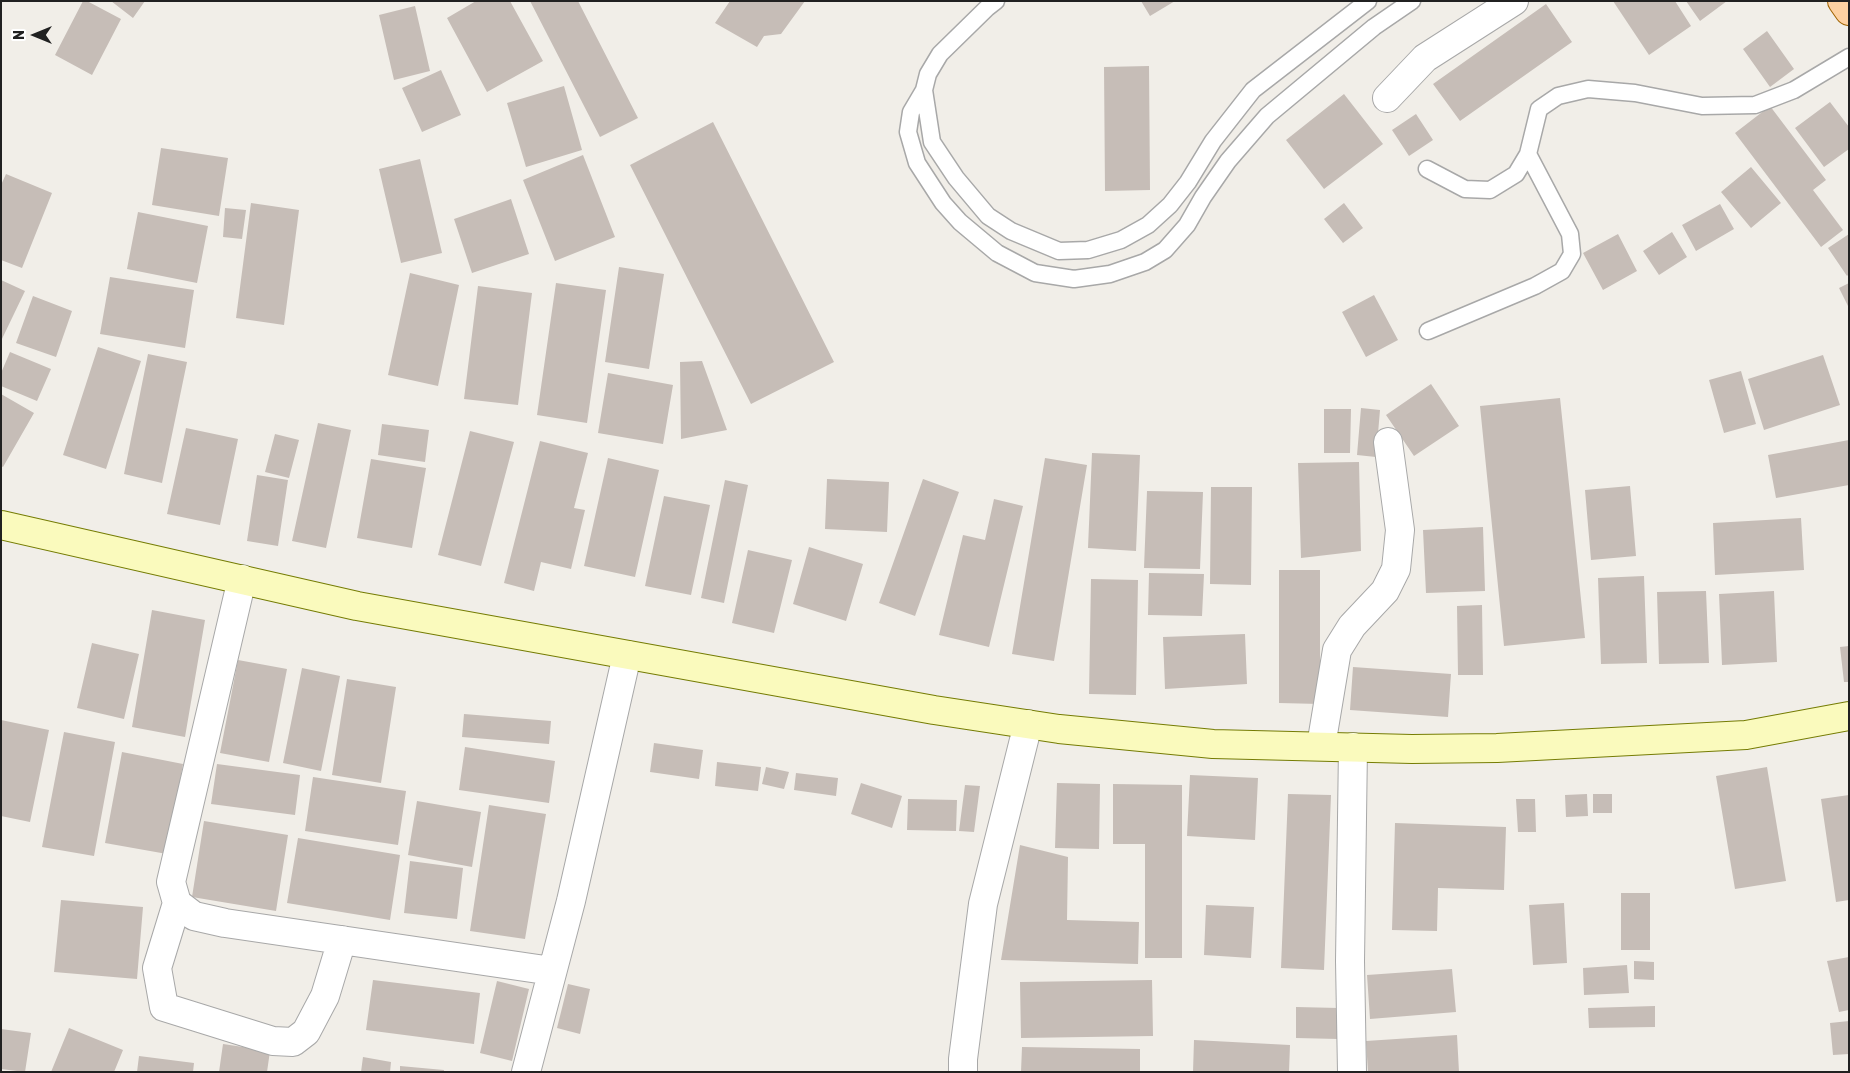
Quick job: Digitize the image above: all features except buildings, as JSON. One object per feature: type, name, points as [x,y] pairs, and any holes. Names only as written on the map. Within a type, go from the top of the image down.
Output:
[{"type":"main road","points":[[1842,1],[1849,11]]},
{"type":"street","points":[[1388,98],[1424,58],[1514,1]]},
{"type":"street","points":[[1321,746],[1337,650],[1352,626],[1385,591],[1396,569],[1400,530],[1388,442]]},
{"type":"street","points":[[1,525],[357,606],[934,710],[1059,729],[1213,744],[1412,749],[1497,748],[1746,735],[1849,716]]},
{"type":"street","points":[[242,579],[171,882],[177,903],[157,968],[164,1007],[273,1041],[293,1042],[306,1032],[325,996],[342,940]]},
{"type":"street","points":[[526,1072],[571,901],[627,654]]},
{"type":"street","points":[[963,1072],[963,1059],[983,904],[1028,724]]},
{"type":"street","points":[[1352,1072],[1350,962],[1353,747]]},
{"type":"street","points":[[177,903],[194,916],[225,923],[552,971]]},
{"type":"lane","points":[[996,1],[940,54],[928,74],[924,90],[912,112],[908,132],[917,163],[943,203],[960,222],[997,253],[1035,274],[1074,279],[1110,274],[1145,262],[1166,250],[1187,225],[1203,197],[1228,161],[1267,116],[1374,27],[1412,1]]},
{"type":"lane","points":[[924,90],[932,142],[956,178],[988,216],[1011,231],[1059,251],[1088,250],[1121,240],[1148,225],[1170,205],[1188,182],[1213,141],[1253,90],[1368,1]]},
{"type":"lane","points":[[1427,169],[1465,189],[1490,190],[1516,174],[1528,154],[1539,109],[1558,96],[1588,89],[1635,93],[1702,106],[1755,105],[1794,90],[1849,56]]},
{"type":"lane","points":[[1428,331],[1535,286],[1562,272],[1572,254],[1570,234],[1528,154]]}]
